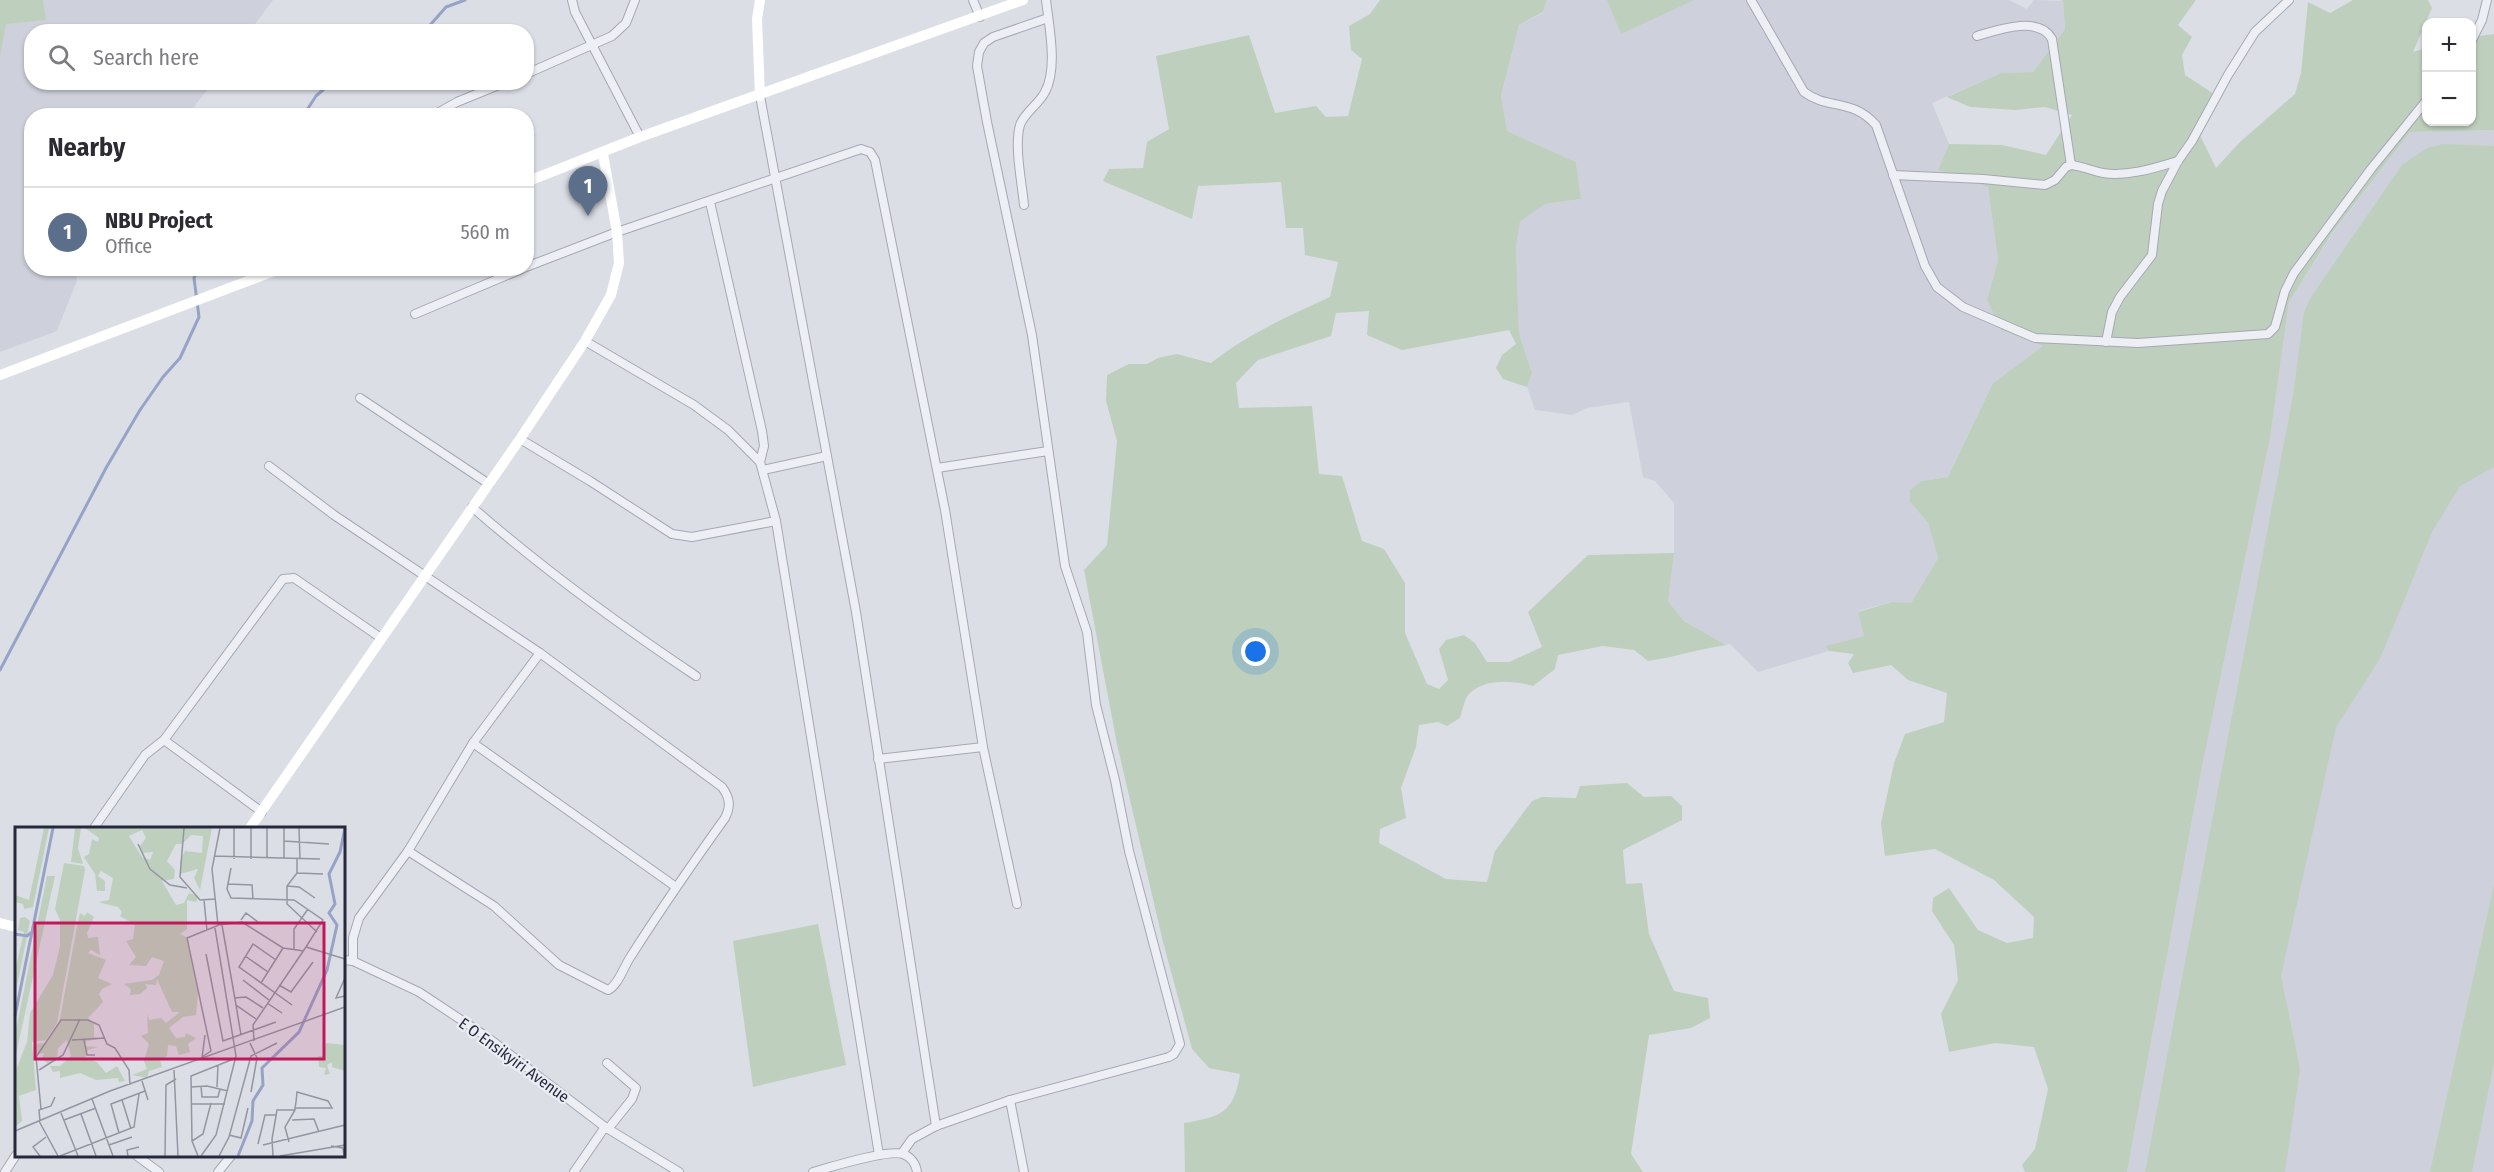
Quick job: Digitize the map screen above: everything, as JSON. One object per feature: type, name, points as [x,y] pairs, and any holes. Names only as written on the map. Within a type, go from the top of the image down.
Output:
[{"type":"street","points":[[572,0],[575,12],[640,137]]},
{"type":"street","points":[[534,71],[612,36],[626,23],[635,0]]},
{"type":"street","points":[[973,0],[980,17]]},
{"type":"street","points":[[534,180],[603,154],[640,137],[760,96],[1023,0]]},
{"type":"street","points":[[1024,205],[1018,138],[1020,124],[1041,100],[1050,84],[1051,44],[1046,0]]},
{"type":"street","points":[[1751,0],[1804,92],[1812,98],[1864,112],[1876,125],[1924,266],[1937,287],[1963,307],[2035,338],[2138,343],[2268,334],[2275,327],[2285,291],[2294,273],[2371,169],[2422,106]]},
{"type":"street","points":[[2106,342],[2112,312],[2120,297],[2152,255],[2158,204],[2178,161],[2193,141],[2228,75],[2255,32],[2289,0]]},
{"type":"street","points":[[2476,32],[2487,0]]},
{"type":"street","points":[[762,1],[756,19],[760,96],[856,612],[936,1126]]},
{"type":"street","points":[[902,1153],[912,1139],[936,1126],[1010,1100],[1169,1057],[1174,1054],[1180,1044],[1129,851],[1115,780],[1096,705],[1087,632],[1065,566],[1032,335],[977,66],[979,52],[984,43],[993,37],[1048,18]]},
{"type":"street","points":[[1977,36],[2008,26],[2039,27],[2048,32],[2052,39],[2071,165]]},
{"type":"street","points":[[446,108],[486,90]]},
{"type":"street","points":[[534,264],[617,232],[861,149],[870,152],[875,160],[937,468],[983,747],[1017,904]]},
{"type":"street","points":[[251,827],[489,484],[585,341],[611,295],[619,263],[617,232],[603,154]]},
{"type":"street","points":[[1893,175],[1983,179],[2045,185],[2055,180],[2066,167],[2071,165],[2104,173],[2118,173],[2152,169],[2178,161]]},
{"type":"street","points":[[710,202],[762,431],[764,446],[761,466],[776,521],[879,1155]]},
{"type":"street","points":[[0,375],[261,276]]},
{"type":"street","points":[[415,314],[506,276]]},
{"type":"street","points":[[585,341],[694,405],[728,430],[761,466]]},
{"type":"street","points":[[360,398],[489,484]]},
{"type":"street","points":[[519,439],[672,534],[692,537],[776,521]]},
{"type":"street","points":[[937,468],[1048,451]]},
{"type":"street","points":[[761,466],[826,456]]},
{"type":"street","points":[[269,466],[334,515],[540,653],[722,787],[728,795],[729,810],[725,818],[676,887],[623,969],[616,984],[608,990],[559,965],[494,906],[408,850]]},
{"type":"street","points":[[472,507],[515,544],[594,605],[696,676]]},
{"type":"street","points":[[95,827],[144,755],[164,740],[283,579],[294,578],[381,638]]},
{"type":"street","points":[[353,961],[353,938],[359,918],[408,850],[473,743],[540,653]]},
{"type":"street","points":[[164,740],[262,813]]},
{"type":"street","points":[[473,743],[676,887]]},
{"type":"street","points":[[878,759],[983,747]]},
{"type":"street","points":[[0,923],[15,927]]},
{"type":"street","name":"E O Ensikyiri Avenue","points":[[345,960],[353,961],[419,992],[487,1037],[606,1128],[679,1172]]},
{"type":"street","points":[[574,1172],[606,1128],[632,1099],[636,1088],[607,1063]]},
{"type":"street","points":[[1010,1100],[1024,1172]]},
{"type":"street","points":[[813,1172],[879,1155],[902,1153],[912,1159],[917,1170]]},
{"type":"street","points":[[5,1172],[15,1157]]},
{"type":"street","points":[[139,1157],[159,1172]]},
{"type":"street","points":[[218,1172],[229,1157]]},
{"type":"shaded area","points":[[0,0],[273,0],[255,24],[24,24],[24,90],[207,90],[193,108],[24,108],[24,276],[77,276],[57,331],[0,352]]},
{"type":"shaded area","points":[[1547,0],[2009,0],[2027,9],[2034,0],[2063,1],[2065,29],[2033,72],[2001,73],[1932,103],[1949,144],[1938,170],[1988,187],[1998,260],[1987,300],[2001,330],[2044,346],[1993,383],[1948,477],[1922,481],[1910,502],[1928,523],[1938,558],[1911,603],[1892,602],[1858,611],[1864,636],[1827,646],[1829,651],[1758,672],[1730,644],[1726,645],[1684,621],[1668,601],[1674,553],[1674,503],[1655,481],[1643,477],[1629,402],[1587,408],[1572,415],[1535,410],[1527,387],[1532,373],[1519,333],[1516,247],[1520,222],[1545,204],[1581,199],[1576,162],[1507,131],[1501,97],[1519,25],[1543,13]]},
{"type":"shaded area","points":[[2494,130],[2494,1172],[2127,1172],[2201,772],[2270,438],[2289,302],[2333,233],[2410,132]]},
{"type":"green space","points":[[0,0],[43,0],[46,20],[6,24],[0,57]]},
{"type":"green space","points":[[1380,0],[1547,0],[1543,12],[1519,25],[1501,96],[1507,131],[1576,162],[1581,199],[1545,204],[1520,222],[1516,247],[1519,333],[1532,373],[1527,387],[1503,379],[1496,368],[1502,355],[1516,344],[1509,330],[1402,350],[1367,335],[1369,311],[1336,313],[1331,336],[1258,360],[1236,383],[1239,408],[1312,406],[1319,474],[1342,476],[1362,541],[1384,549],[1405,583],[1405,633],[1427,684],[1439,689],[1448,680],[1439,649],[1446,640],[1464,635],[1475,643],[1487,662],[1509,662],[1542,647],[1528,612],[1588,555],[1674,553],[1668,601],[1684,621],[1726,645],[1648,661],[1634,650],[1603,646],[1558,655],[1555,669],[1533,686],[1517,682],[1499,682],[1474,689],[1467,697],[1460,718],[1447,726],[1438,722],[1419,725],[1416,747],[1401,788],[1406,818],[1380,829],[1379,843],[1446,879],[1487,882],[1495,851],[1532,801],[1542,797],[1576,798],[1580,786],[1627,783],[1644,797],[1671,796],[1682,806],[1682,820],[1623,850],[1626,884],[1642,883],[1649,934],[1674,991],[1708,998],[1710,1018],[1691,1028],[1649,1035],[1631,1154],[1643,1172],[1185,1172],[1184,1123],[1207,1118],[1223,1111],[1234,1097],[1240,1074],[1209,1068],[1192,1049],[1163,942],[1117,744],[1084,570],[1107,545],[1117,441],[1106,401],[1107,375],[1129,364],[1147,364],[1158,358],[1177,354],[1211,363],[1254,334],[1330,297],[1338,262],[1305,255],[1303,228],[1286,228],[1281,182],[1198,186],[1192,219],[1103,181],[1109,169],[1143,168],[1147,142],[1169,129],[1156,56],[1249,35],[1275,113],[1316,106],[1326,117],[1348,116],[1362,59],[1351,50],[1349,26],[1370,14]]},
{"type":"green space","points":[[1607,0],[1694,0],[1621,34]]},
{"type":"green space","points":[[2060,0],[2196,0],[2178,25],[2192,37],[2182,55],[2185,75],[2214,94],[2195,125],[2216,168],[2240,142],[2295,94],[2301,73],[2308,2],[2330,13],[2353,0],[2428,0],[2432,8],[2428,18],[2422,18],[2422,31],[2413,52],[2422,49],[2422,126],[2476,126],[2476,36],[2494,34],[2494,130],[2410,132],[2333,232],[2289,302],[2270,438],[2201,772],[2127,1172],[2025,1172],[2022,1165],[2035,1149],[2048,1089],[2034,1047],[1995,1043],[1949,1052],[1941,1014],[1958,980],[1954,945],[1932,911],[1933,898],[1949,888],[1978,930],[2007,943],[2033,938],[2034,917],[1994,880],[1935,849],[1885,856],[1881,823],[1894,763],[1905,734],[1944,722],[1947,693],[1908,680],[1891,665],[1853,673],[1848,663],[1854,654],[1829,651],[1826,646],[1864,636],[1858,612],[1892,602],[1911,603],[1938,558],[1928,523],[1910,502],[1910,490],[1922,481],[1948,477],[1993,383],[2043,346],[2001,330],[1987,300],[1998,260],[1988,187],[1938,170],[1949,144],[2002,145],[2046,155],[2072,115],[2045,107],[2015,110],[1970,107],[1947,97],[2001,73],[2033,72],[2065,29],[2063,1]]},
{"type":"green space","points":[[2443,144],[2494,146],[2494,467],[2460,486],[2432,532],[2380,659],[2336,727],[2281,976],[2300,1069],[2285,1172],[2145,1172],[2293,396],[2304,312],[2311,297],[2402,165],[2427,148]]},
{"type":"green space","points":[[2494,885],[2494,1063],[2472,1172],[2430,1172]]},
{"type":"green space","points":[[818,924],[846,1065],[753,1087],[733,941]]},
{"type":"waterway","points":[[431,24],[446,7],[465,0]]},
{"type":"waterway","points":[[308,108],[323,90]]},
{"type":"waterway","points":[[0,670],[106,468],[140,410],[163,377],[180,358],[199,317],[195,276]]},
{"type":"place","name":"NBU Project","points":[[588,216]]}]
